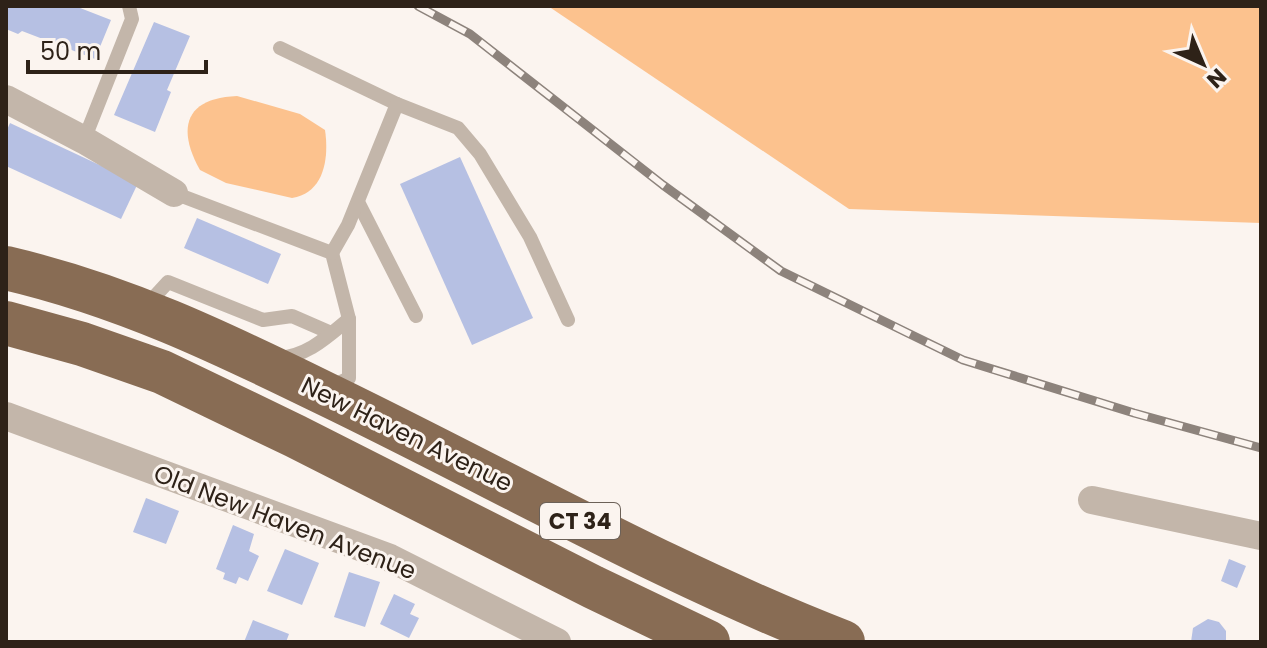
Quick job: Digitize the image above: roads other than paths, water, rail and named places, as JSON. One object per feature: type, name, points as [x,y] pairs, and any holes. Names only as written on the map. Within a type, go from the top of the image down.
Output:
[{"type":"highway","name":"New Haven Avenue","points":[[6,268],[144,309],[239,351],[689,575],[781,618],[843,642]]},
{"type":"highway","name":"New Haven Avenue","points":[[6,323],[82,344],[162,372],[708,642]]},
{"type":"highway","points":[[295,436],[321,392]]},
{"type":"street","points":[[6,99],[174,193]]},
{"type":"street","name":"Old New Haven Avenue","points":[[6,416],[390,558],[519,634],[557,642]]},
{"type":"street","points":[[1092,500],[1261,536]]},
{"type":"lane","points":[[84,140],[132,19],[129,6]]},
{"type":"lane","points":[[280,48],[397,104],[458,128],[480,154],[530,237],[568,320]]},
{"type":"lane","points":[[321,392],[349,378],[349,319],[332,253],[358,202],[397,104]]},
{"type":"lane","points":[[174,193],[332,253]]},
{"type":"lane","points":[[358,202],[416,316]]},
{"type":"lane","points":[[144,309],[155,293],[168,282],[263,320],[292,316],[331,333]]},
{"type":"lane","points":[[239,351],[270,358],[291,357],[316,346],[349,319]]},
{"type":"railway","points":[[418,6],[470,34],[663,185],[781,271],[963,360],[1134,413],[1261,448]]}]
